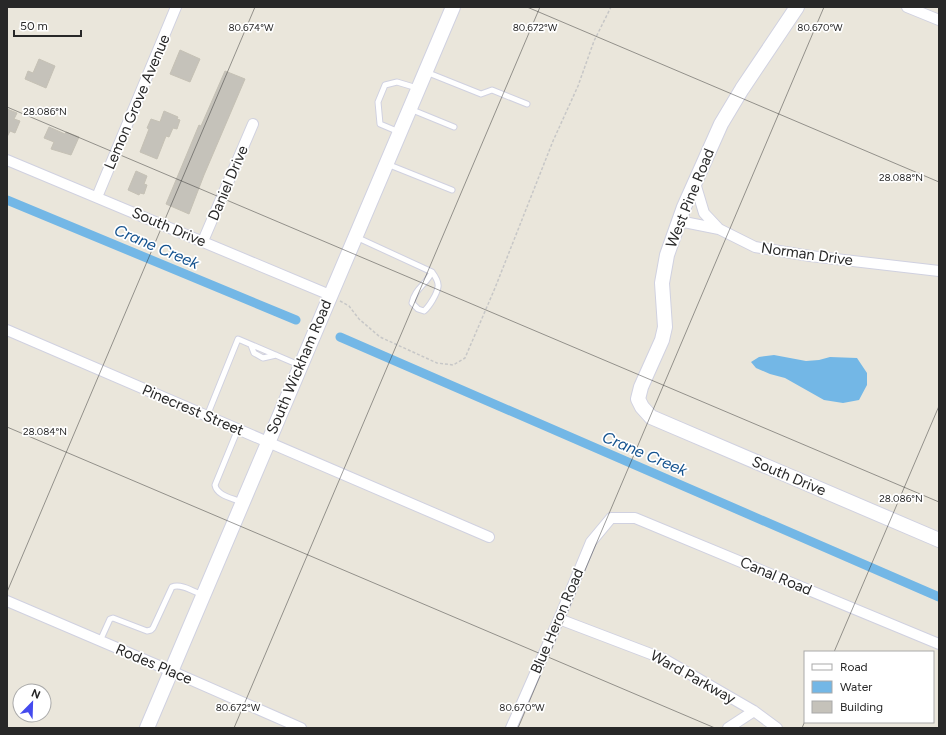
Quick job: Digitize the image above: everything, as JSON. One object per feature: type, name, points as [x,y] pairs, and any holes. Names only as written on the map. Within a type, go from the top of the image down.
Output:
[{"type":"main road","name":"South Wickham Road","points":[[146,728],[453,7]]},
{"type":"main road","name":"West Pine Road","points":[[642,407],[638,399],[641,388],[662,340],[665,327],[662,283],[667,254],[679,221],[721,124],[742,89],[797,7]]},
{"type":"main road","name":"South Drive","points":[[642,407],[651,417],[939,540]]},
{"type":"street","name":"Lemon Grove Avenue","points":[[97,197],[176,7]]},
{"type":"street","points":[[906,7],[939,20]]},
{"type":"street","name":"Daniel Drive","points":[[203,241],[253,124]]},
{"type":"street","name":"South Drive","points":[[7,160],[330,295]]},
{"type":"street","points":[[695,183],[704,213],[719,229]]},
{"type":"street","name":"Norman Drive","points":[[679,221],[719,229],[755,246],[810,256],[939,271]]},
{"type":"street","name":"Pinecrest Street","points":[[7,330],[489,536]]},
{"type":"street","name":"Blue Heron Road","points":[[514,727],[591,542],[611,518]]},
{"type":"street","name":"Canal Road","points":[[611,518],[635,518],[939,644]]},
{"type":"street","name":"Rodes Place","points":[[7,601],[301,728]]},
{"type":"street","name":"Ward Parkway","points":[[559,619],[664,659],[754,711],[777,728]]},
{"type":"street","points":[[728,728],[754,711]]},
{"type":"lane","points":[[425,72],[481,94],[492,90],[527,104]]},
{"type":"lane","points":[[399,132],[380,124],[378,102],[385,86],[397,82],[418,89]]},
{"type":"lane","points":[[409,109],[454,127]]},
{"type":"lane","points":[[386,164],[452,190]]},
{"type":"lane","points":[[355,237],[432,272],[436,278],[438,286],[429,308],[424,311],[418,309],[412,303],[414,296],[421,285],[426,282],[432,272]]},
{"type":"lane","points":[[207,416],[238,339],[300,365]]},
{"type":"lane","points":[[251,345],[254,354],[263,358],[276,355]]},
{"type":"lane","points":[[238,429],[215,485],[216,490],[220,494],[242,502]]},
{"type":"lane","points":[[100,641],[110,618],[147,631],[151,630],[172,587],[175,585],[203,595]]},
{"type":"path","points":[[330,295],[349,306],[359,319],[380,337],[437,363],[453,365],[465,358],[495,288],[553,141],[578,86],[594,41],[611,7]]},
{"type":"water","points":[[774,355],[806,361],[830,357],[857,358],[867,373],[867,385],[859,400],[843,403],[824,400],[785,378],[756,368],[751,362],[759,357]]},
{"type":"building","points":[[180,50],[200,59],[190,82],[170,74]]},
{"type":"building","points":[[39,59],[55,66],[46,88],[25,79],[28,71],[33,73]]},
{"type":"building","points":[[225,71],[245,79],[189,214],[166,204],[199,125],[201,126]]},
{"type":"building","points":[[7,109],[17,113],[14,119],[20,121],[15,133],[10,131],[7,137]]},
{"type":"building","points":[[164,111],[178,117],[177,119],[180,120],[177,129],[173,128],[169,137],[166,136],[157,159],[140,152],[149,129],[147,128],[151,119],[160,122]]},
{"type":"building","points":[[49,127],[65,134],[66,132],[79,137],[71,155],[51,149],[54,142],[44,138]]},
{"type":"building","points":[[136,171],[147,176],[144,184],[147,185],[144,194],[140,193],[139,195],[128,190]]},
{"type":"waterway","name":"Crane Creek","points":[[7,200],[296,320]]},
{"type":"waterway","name":"Crane Creek","points":[[340,337],[939,597]]}]
